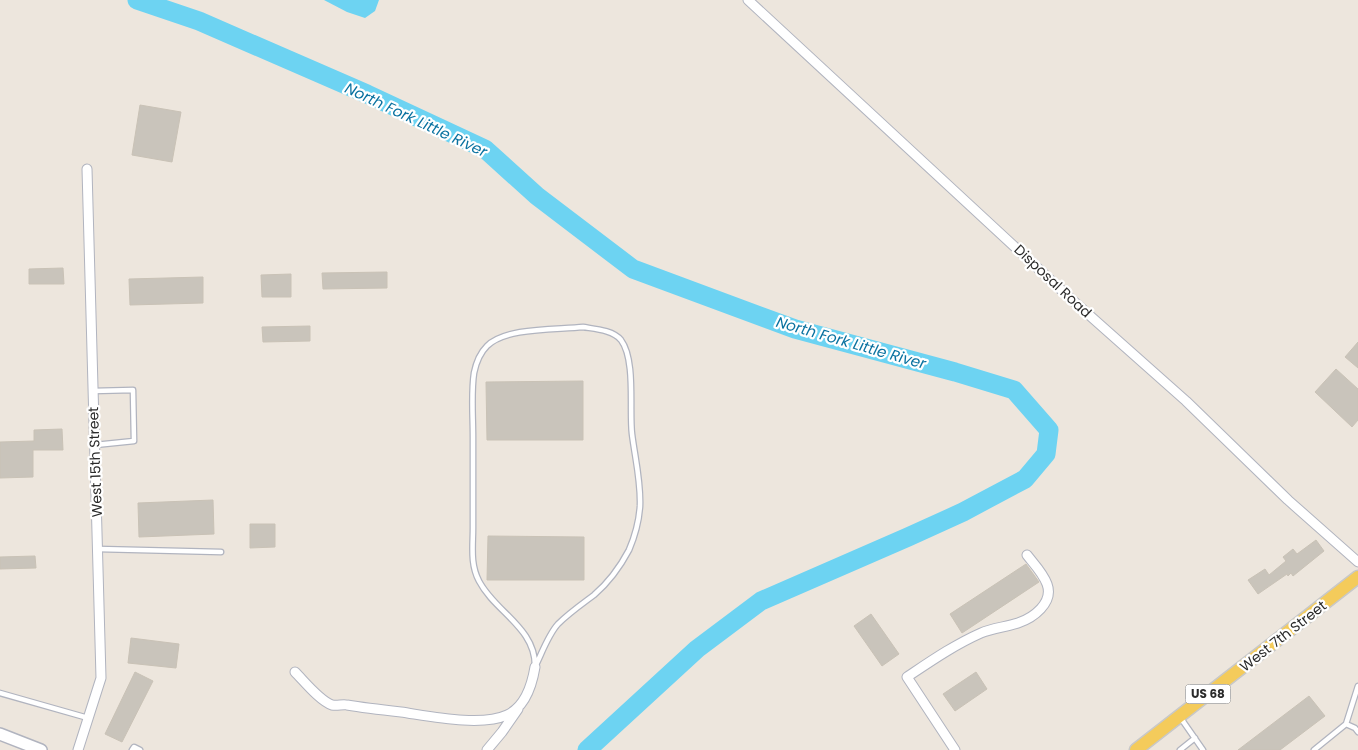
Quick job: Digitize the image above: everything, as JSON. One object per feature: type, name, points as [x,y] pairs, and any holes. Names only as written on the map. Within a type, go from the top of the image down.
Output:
[{"type":"main road","name":"West 7th Street","points":[[1136,750],[1358,577]]},
{"type":"main road","points":[[0,734],[41,750]]},
{"type":"street","name":"Disposal Road","points":[[748,0],[1070,298],[1186,401],[1288,500],[1358,562]]},
{"type":"street","name":"West 15th Street","points":[[78,750],[101,678],[88,170]]},
{"type":"street","points":[[955,750],[907,676],[966,640],[1027,619],[1040,610],[1048,596],[1048,585],[1028,555]]},
{"type":"street","points":[[487,750],[521,705],[529,690],[535,667]]},
{"type":"street","points":[[295,672],[323,699],[333,705],[346,704],[378,710],[469,720],[508,715],[521,705]]},
{"type":"lane","points":[[582,327],[601,330],[617,336],[622,342],[628,357],[631,433],[640,490],[637,525],[629,549],[621,564],[595,593],[552,631],[535,667],[534,652],[528,638],[494,603],[479,582],[474,566],[472,476],[475,367],[487,346],[501,337],[524,332],[582,327]]},
{"type":"lane","points":[[94,391],[133,390],[134,440],[95,446]]},
{"type":"lane","points":[[98,549],[221,552]]},
{"type":"lane","points":[[1314,750],[1346,724],[1358,686]]},
{"type":"lane","points":[[0,693],[88,718]]},
{"type":"lane","points":[[1180,716],[1203,750]]},
{"type":"lane","points":[[1346,724],[1355,728],[1358,732]]},
{"type":"lane","points":[[1180,750],[1195,738]]},
{"type":"lane","points":[[132,750],[134,747],[140,750]]},
{"type":"water","points":[[324,0],[379,0],[375,11],[365,18],[347,12]]},
{"type":"building","points":[[140,105],[181,112],[172,162],[132,155]]},
{"type":"building","points":[[63,268],[64,284],[29,284],[29,269]]},
{"type":"building","points":[[387,272],[387,288],[323,289],[322,273]]},
{"type":"building","points":[[291,274],[291,297],[262,297],[261,275]]},
{"type":"building","points":[[203,277],[203,303],[130,305],[129,279]]},
{"type":"building","points":[[310,326],[310,341],[263,342],[262,327]]},
{"type":"building","points":[[1358,342],[1358,368],[1345,357]]},
{"type":"building","points":[[1336,369],[1358,389],[1358,420],[1352,427],[1315,392]]},
{"type":"building","points":[[583,381],[583,440],[487,440],[486,382]]},
{"type":"building","points":[[62,429],[63,450],[33,450],[33,477],[0,478],[0,442],[34,441],[34,430]]},
{"type":"building","points":[[213,500],[214,534],[139,537],[138,503]]},
{"type":"building","points":[[250,524],[275,524],[275,547],[250,548]]},
{"type":"building","points":[[488,536],[584,537],[584,580],[487,580]]},
{"type":"building","points":[[1316,540],[1324,551],[1293,576],[1291,573],[1288,576],[1287,574],[1258,594],[1248,580],[1265,569],[1269,575],[1286,561],[1283,557],[1293,549],[1297,554]]},
{"type":"building","points":[[35,556],[36,568],[0,569],[0,557]]},
{"type":"building","points":[[1026,564],[1039,582],[962,633],[950,614]]},
{"type":"building","points":[[871,614],[899,654],[882,666],[854,626]]},
{"type":"building","points":[[131,638],[179,644],[176,668],[128,663]]},
{"type":"building","points":[[135,672],[153,681],[122,742],[105,734]]},
{"type":"building","points":[[976,672],[987,689],[955,711],[943,694]]},
{"type":"building","points":[[1309,696],[1325,716],[1280,750],[1238,750]]},
{"type":"waterway","name":"North Fork Little River","points":[[137,0],[199,21],[367,94],[485,149],[537,196],[633,269],[795,329],[955,372],[1014,390],[1049,430],[1046,454],[1025,479],[963,512],[761,601],[697,649],[587,750]]}]
